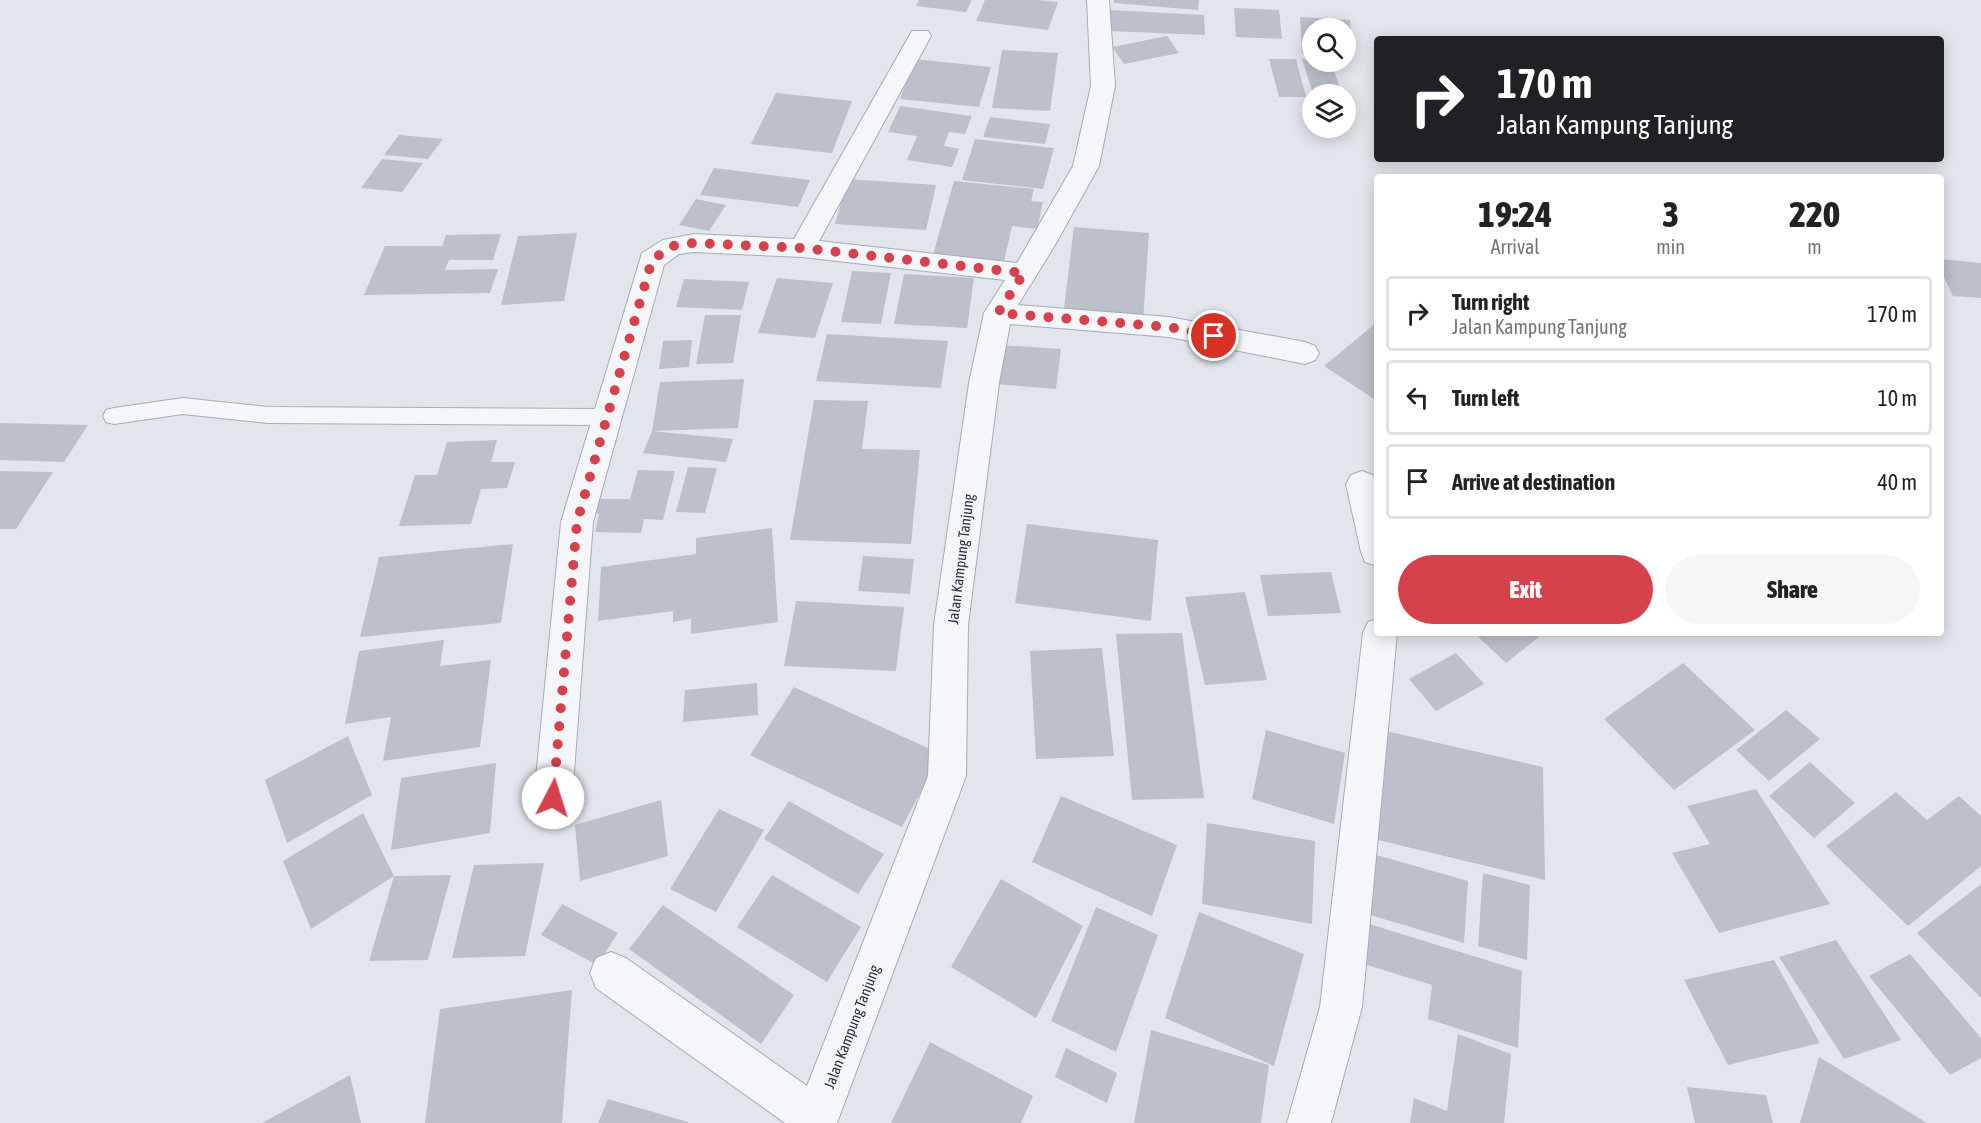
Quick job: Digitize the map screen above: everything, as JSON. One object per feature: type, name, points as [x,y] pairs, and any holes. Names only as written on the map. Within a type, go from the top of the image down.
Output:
[{"type":"street","name":"Jalan Kampung Tanjung","points":[[816,1121],[948,776],[951,625],[984,383],[998,313],[1086,166],[1103,86],[1098,0]]},
{"type":"street","points":[[802,248],[920,36]]},
{"type":"street","points":[[553,798],[577,522],[652,260],[672,246],[694,243],[802,248],[1024,273]]},
{"type":"street","points":[[998,313],[1169,327],[1305,353]]},
{"type":"street","points":[[1362,484],[1374,538]]},
{"type":"street","points":[[1309,1123],[1341,1007],[1380,636]]},
{"type":"street","points":[[611,973],[816,1121]]},
{"type":"lane","points":[[114,416],[183,406],[268,415],[606,417]]},
{"type":"building","points":[[919,0],[972,0],[966,12],[916,6]]},
{"type":"building","points":[[985,0],[1058,2],[1048,30],[976,21]]},
{"type":"building","points":[[1114,0],[1199,0],[1198,10],[1114,3]]},
{"type":"building","points":[[1234,8],[1279,10],[1282,39],[1236,37]]},
{"type":"building","points":[[1109,10],[1204,15],[1205,35],[1108,31]]},
{"type":"building","points":[[1300,17],[1317,18],[1302,18],[1302,53]]},
{"type":"building","points":[[1167,36],[1179,53],[1124,64],[1112,47]]},
{"type":"building","points":[[1002,50],[1058,53],[1050,111],[992,108]]},
{"type":"building","points":[[914,59],[991,67],[979,107],[900,99]]},
{"type":"building","points":[[1269,59],[1296,59],[1303,84],[1302,97],[1279,97]]},
{"type":"building","points":[[1306,72],[1334,72],[1339,84],[1310,84]]},
{"type":"building","points":[[776,93],[852,101],[832,153],[751,144]]},
{"type":"building","points":[[900,106],[972,116],[965,134],[949,132],[944,146],[959,149],[952,167],[907,160],[917,136],[888,132]]},
{"type":"building","points":[[990,117],[1050,124],[1045,144],[983,137]]},
{"type":"building","points":[[399,135],[443,139],[428,159],[384,155]]},
{"type":"building","points":[[975,139],[1054,148],[1043,189],[962,180]]},
{"type":"building","points":[[382,159],[423,163],[402,192],[361,188]]},
{"type":"building","points":[[714,168],[810,180],[798,207],[700,195]]},
{"type":"building","points":[[848,179],[936,185],[926,230],[835,224]]},
{"type":"building","points":[[954,181],[1034,189],[1031,201],[1043,202],[1037,229],[1012,226],[1003,266],[932,258]]},
{"type":"building","points":[[696,199],[726,205],[709,231],[679,225]]},
{"type":"building","points":[[1074,227],[1149,233],[1143,322],[1063,316]]},
{"type":"building","points":[[577,233],[564,301],[501,305],[518,236]]},
{"type":"building","points":[[501,234],[493,260],[449,260],[445,270],[498,269],[490,293],[364,295],[385,246],[442,246],[446,235]]},
{"type":"building","points":[[1944,259],[1981,263],[1981,298],[1953,296],[1944,277]]},
{"type":"building","points":[[852,271],[891,273],[881,324],[841,322]]},
{"type":"building","points":[[904,274],[974,278],[967,328],[894,324]]},
{"type":"building","points":[[777,278],[833,283],[815,338],[758,333]]},
{"type":"building","points":[[684,279],[749,282],[742,310],[676,307]]},
{"type":"building","points":[[705,315],[741,315],[733,363],[696,364]]},
{"type":"building","points":[[1374,324],[1374,399],[1324,366]]},
{"type":"building","points":[[827,334],[948,341],[941,388],[816,381]]},
{"type":"building","points":[[692,340],[689,367],[659,369],[663,341]]},
{"type":"building","points":[[1001,345],[1061,349],[1056,389],[996,384]]},
{"type":"building","points":[[744,379],[738,428],[652,431],[660,382]]},
{"type":"building","points":[[814,400],[868,401],[862,449],[920,450],[911,544],[790,540]]},
{"type":"building","points":[[0,423],[88,425],[64,462],[0,460]]},
{"type":"building","points":[[652,431],[733,439],[726,462],[643,453]]},
{"type":"building","points":[[497,440],[491,462],[515,462],[507,488],[481,489],[471,524],[399,526],[415,475],[437,475],[447,442]]},
{"type":"building","points":[[688,467],[717,468],[705,513],[676,512]]},
{"type":"building","points":[[638,470],[675,471],[663,520],[644,519],[641,533],[595,532],[599,514],[591,514],[595,499],[630,499]]},
{"type":"building","points":[[0,471],[53,472],[16,529],[0,529]]},
{"type":"building","points":[[1027,524],[1158,540],[1151,621],[1015,603]]},
{"type":"building","points":[[772,528],[778,622],[691,634],[691,619],[673,622],[673,611],[598,621],[601,567],[696,554],[696,538]]},
{"type":"building","points":[[513,544],[501,623],[360,637],[379,557]]},
{"type":"building","points":[[863,556],[914,559],[910,594],[858,591]]},
{"type":"building","points":[[1331,572],[1341,613],[1268,616],[1260,575]]},
{"type":"building","points":[[1245,592],[1267,680],[1205,685],[1185,597]]},
{"type":"building","points":[[796,601],[904,607],[896,671],[784,666]]},
{"type":"building","points":[[1182,633],[1204,798],[1132,800],[1116,634]]},
{"type":"building","points":[[1477,636],[1540,636],[1506,663]]},
{"type":"building","points":[[444,640],[440,666],[491,660],[480,747],[383,761],[391,717],[345,724],[359,651]]},
{"type":"building","points":[[1102,648],[1114,756],[1036,759],[1030,651]]},
{"type":"building","points":[[1456,653],[1484,684],[1436,711],[1409,679]]},
{"type":"building","points":[[1683,663],[1755,730],[1674,790],[1604,719]]},
{"type":"building","points":[[757,683],[758,715],[683,722],[685,690]]},
{"type":"building","points":[[794,687],[941,754],[902,827],[750,755]]},
{"type":"building","points":[[1786,710],[1820,739],[1769,781],[1736,750]]},
{"type":"building","points":[[1266,730],[1345,753],[1334,824],[1252,799]]},
{"type":"building","points":[[1386,731],[1543,767],[1545,880],[1378,840]]},
{"type":"building","points":[[348,736],[372,795],[287,843],[265,780]]},
{"type":"building","points":[[1810,762],[1855,803],[1814,838],[1769,796]]},
{"type":"building","points":[[496,763],[490,833],[391,850],[401,778]]},
{"type":"building","points":[[1756,789],[1830,904],[1719,933],[1672,853],[1710,844],[1687,806]]},
{"type":"building","points":[[1896,792],[1927,820],[1959,796],[1981,816],[1981,866],[1908,926],[1826,846]]},
{"type":"building","points":[[1061,796],[1177,845],[1152,916],[1032,862]]},
{"type":"building","points":[[661,800],[668,856],[580,881],[575,825]]},
{"type":"building","points":[[789,801],[884,854],[858,894],[764,839]]},
{"type":"building","points":[[719,809],[764,830],[716,912],[670,889]]},
{"type":"building","points":[[363,813],[394,876],[311,929],[283,861]]},
{"type":"building","points":[[1207,823],[1315,841],[1312,924],[1202,904]]},
{"type":"building","points":[[1373,854],[1468,881],[1464,943],[1367,914]]},
{"type":"building","points":[[544,863],[525,956],[452,958],[474,865]]},
{"type":"building","points":[[1483,873],[1530,885],[1527,960],[1478,946]]},
{"type":"building","points":[[451,875],[428,960],[369,961],[394,876]]},
{"type":"building","points":[[772,875],[861,927],[827,982],[737,927]]},
{"type":"building","points":[[1001,879],[1083,926],[1036,1018],[951,967]]},
{"type":"building","points":[[1981,884],[1981,998],[1917,933]]},
{"type":"building","points":[[562,904],[618,933],[597,965],[541,935]]},
{"type":"building","points":[[663,905],[794,995],[761,1044],[629,949]]},
{"type":"building","points":[[1096,907],[1158,935],[1116,1052],[1051,1021]]},
{"type":"building","points":[[1199,912],[1304,954],[1274,1066],[1165,1018]]},
{"type":"building","points":[[1369,924],[1522,971],[1518,1048],[1428,1019],[1432,985],[1364,964]]},
{"type":"building","points":[[1836,940],[1901,1040],[1844,1059],[1779,957]]},
{"type":"building","points":[[1910,954],[1981,1038],[1981,1058],[1950,1075],[1869,976]]},
{"type":"building","points":[[1774,960],[1820,1043],[1728,1065],[1684,980]]},
{"type":"building","points":[[572,990],[562,1123],[425,1123],[440,1009]]},
{"type":"building","points":[[1151,1030],[1269,1065],[1261,1123],[1134,1123]]},
{"type":"building","points":[[1458,1034],[1511,1054],[1504,1123],[1410,1123],[1414,1098],[1447,1111]]},
{"type":"building","points":[[930,1042],[1033,1096],[1021,1123],[891,1123]]},
{"type":"building","points":[[1066,1048],[1117,1073],[1107,1103],[1055,1077]]},
{"type":"building","points":[[1819,1057],[1927,1123],[1800,1123]]},
{"type":"building","points":[[350,1075],[361,1123],[262,1123]]},
{"type":"building","points":[[1687,1087],[1766,1095],[1773,1123],[1695,1123]]},
{"type":"building","points":[[608,1099],[688,1122],[688,1123],[598,1123]]},
{"type":"route","points":[[553,798],[577,522],[652,260],[672,246],[694,243],[802,248],[1024,273],[998,313],[1169,327],[1214,336]]}]
